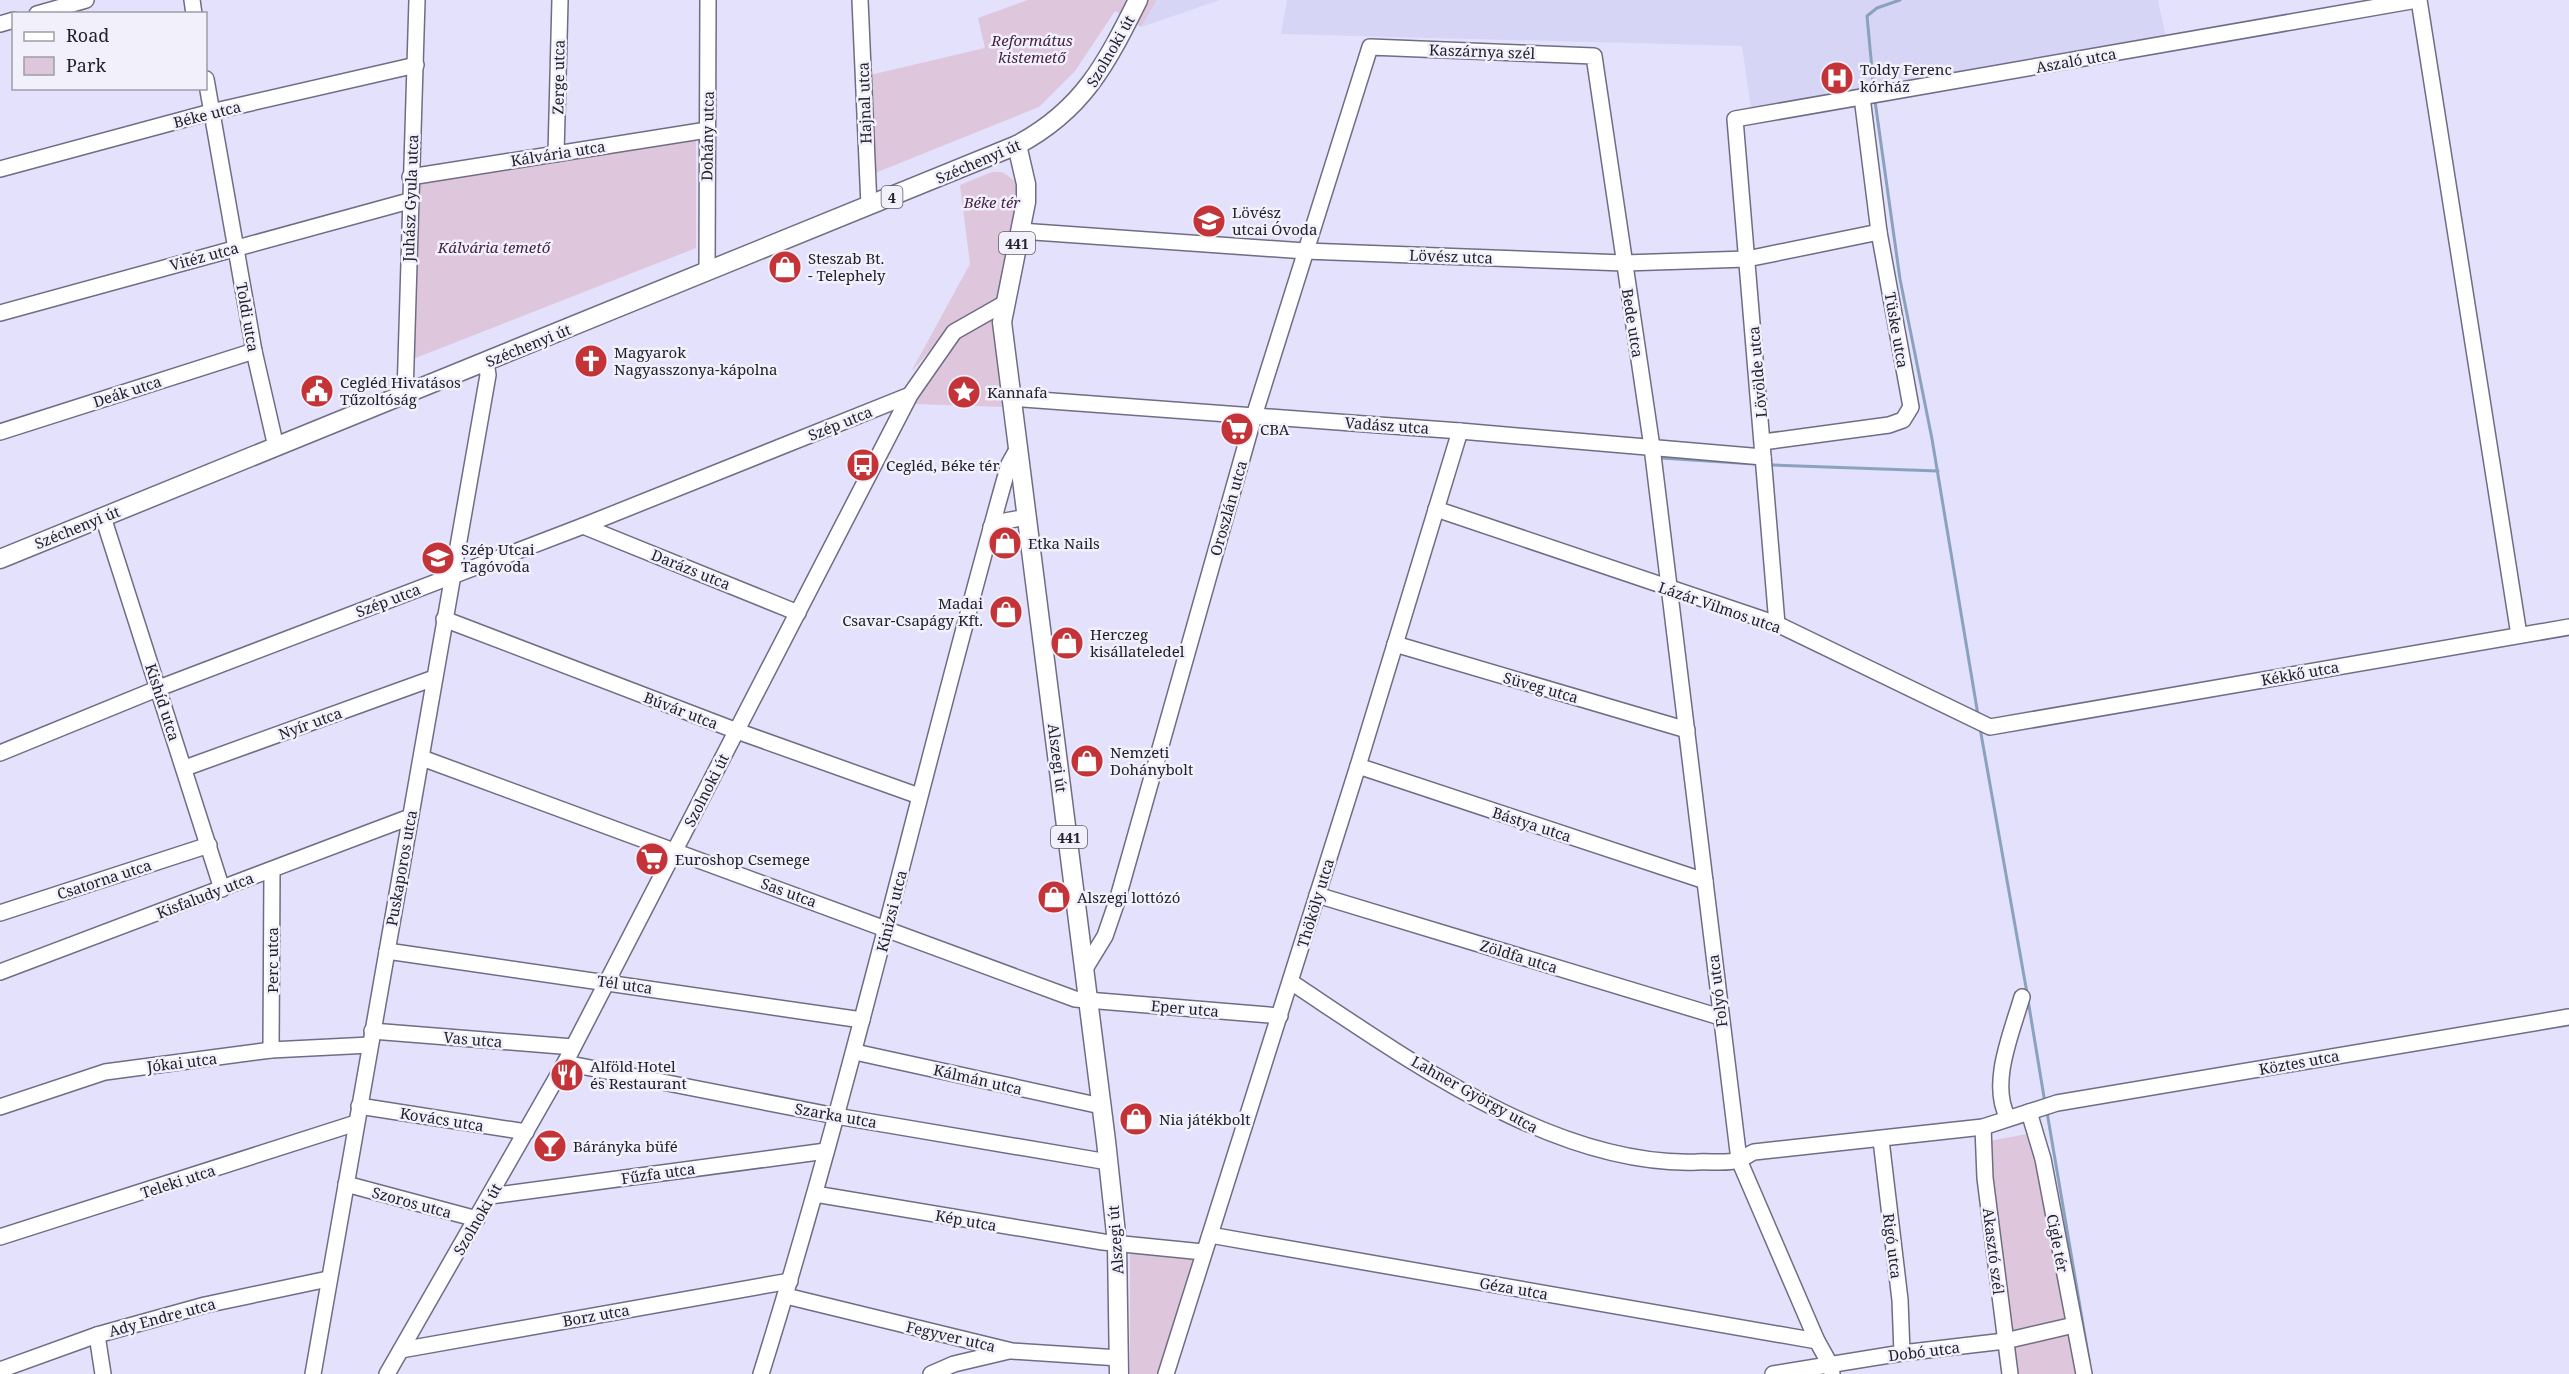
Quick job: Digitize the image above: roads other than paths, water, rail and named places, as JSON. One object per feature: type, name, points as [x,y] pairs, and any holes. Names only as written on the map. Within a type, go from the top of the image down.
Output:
[{"type":"main road","name":"Szolnoki út","points":[[1052,124],[1079,100],[1101,72],[1138,0]]},
{"type":"main road","name":"Széchenyi út","points":[[0,559],[983,160],[1017,145],[1052,124]]},
{"type":"main road","name":"Alszegi út","points":[[1017,145],[1026,184],[1026,202],[1002,322],[1086,968],[1108,1162],[1117,1243],[1119,1366]]},
{"type":"main road","points":[[983,160],[995,156],[1012,163],[1026,184]]},
{"type":"street","points":[[44,12],[86,0]]},
{"type":"street","name":"Juhász Gyula utca","points":[[405,395],[409,201],[417,0]]},
{"type":"street","name":"Zerge utca","points":[[556,154],[560,0]]},
{"type":"street","name":"Dohány utca","points":[[707,272],[708,0]]},
{"type":"street","name":"Hajnal utca","points":[[860,0],[869,206]]},
{"type":"street","points":[[2418,0],[2519,635]]},
{"type":"street","name":"Aszaló utca","points":[[1736,120],[2418,0]]},
{"type":"street","name":"Kaszárnya szél","points":[[1370,47],[1594,56]]},
{"type":"street","name":"Oroszlán utca","points":[[1086,968],[1105,936],[1117,901],[1254,416],[1370,47]]},
{"type":"street","name":"Bede utca","points":[[1594,56],[1671,590]]},
{"type":"street","name":"Béke utca","points":[[0,169],[211,112],[416,65]]},
{"type":"street","name":"Toldi utca","points":[[207,86],[254,351],[276,447]]},
{"type":"street","name":"Tüske utca","points":[[1763,449],[1888,425],[1903,420],[1911,407],[1879,232],[1871,96]]},
{"type":"street","name":"Lövölde utca","points":[[1736,120],[1778,624]]},
{"type":"street","name":"Kálvária utca","points":[[410,177],[707,130]]},
{"type":"street","name":"Vitéz utca","points":[[0,313],[409,201]]},
{"type":"street","name":"Lövész utca","points":[[1020,231],[1305,251],[1624,263],[1747,259],[1879,232]]},
{"type":"street","name":"Szolnoki út","points":[[387,1374],[565,1063],[910,395],[954,332],[1005,303]]},
{"type":"street","name":"Deák utca","points":[[0,432],[254,351]]},
{"type":"street","name":"Puskaporos utca","points":[[313,1374],[422,758],[451,575],[488,375],[486,362]]},
{"type":"street","name":"Szép utca","points":[[0,753],[159,688],[583,526],[910,395]]},
{"type":"street","name":"Vadász utca","points":[[1011,398],[1460,430],[1652,447],[1763,449]]},
{"type":"street","name":"Thököly utca","points":[[1166,1374],[1203,1252],[1291,982],[1460,430]]},
{"type":"street","name":"Kinizsi utca","points":[[761,1374],[786,1296],[855,1052],[919,796],[991,527],[1009,464],[1018,448]]},
{"type":"street","name":"Lázár Vilmos utca","points":[[1436,509],[1671,590],[1778,624],[1979,724],[1990,727],[2030,719]]},
{"type":"street","name":"Kishíd utca","points":[[103,517],[222,889]]},
{"type":"street","points":[[991,527],[1005,520],[1027,517]]},
{"type":"street","name":"Darázs utca","points":[[583,526],[798,613]]},
{"type":"street","name":"Folyó utca","points":[[1671,590],[1720,1017],[1739,1160],[1831,1370]]},
{"type":"street","name":"Búvár utca","points":[[444,619],[737,731],[919,796]]},
{"type":"street","name":"Kékkő utca","points":[[2030,719],[2569,627]]},
{"type":"street","name":"Süveg utca","points":[[1395,644],[1688,730]]},
{"type":"street","name":"Nyír utca","points":[[185,768],[434,678]]},
{"type":"street","name":"Sas utca","points":[[422,758],[675,852],[888,927],[1075,999],[1089,1000]]},
{"type":"street","name":"Bástya utca","points":[[1358,766],[1705,881]]},
{"type":"street","name":"Kisfaludy utca","points":[[0,972],[410,817]]},
{"type":"street","name":"Csatorna utca","points":[[0,913],[208,845]]},
{"type":"street","name":"Perc utca","points":[[271,1050],[272,870]]},
{"type":"street","name":"Zöldfa utca","points":[[1317,895],[1720,1017]]},
{"type":"street","name":"Tél utca","points":[[387,951],[862,1020]]},
{"type":"street","name":"Lahner György utca","points":[[1291,982],[1488,1105],[1545,1132],[1627,1158],[1673,1163],[1739,1160],[1754,1152],[1881,1140],[1983,1127],[2041,1108]]},
{"type":"street","points":[[2008,1118],[2000,1104],[2003,1071],[2022,997]]},
{"type":"street","name":"Eper utca","points":[[1089,1000],[1280,1016]]},
{"type":"street","name":"Köztes utca","points":[[2041,1108],[2569,1017]]},
{"type":"street","name":"Jókai utca","points":[[0,1107],[105,1072],[371,1038]]},
{"type":"street","name":"Vas utca","points":[[371,1038],[573,1047]]},
{"type":"street","name":"Kálmán utca","points":[[855,1052],[1101,1106]]},
{"type":"street","name":"Szarka utca","points":[[565,1063],[836,1116],[1108,1162]]},
{"type":"street","name":"Kovács utca","points":[[359,1106],[526,1132]]},
{"type":"street","name":"Cigle tér","points":[[2041,1108],[2043,1159],[2085,1374]]},
{"type":"street","name":"Teleki utca","points":[[0,1237],[356,1123]]},
{"type":"street","name":"Akasztó szél","points":[[1983,1127],[1985,1179],[2010,1374]]},
{"type":"street","name":"Rigó utca","points":[[1881,1140],[1900,1300],[1902,1353]]},
{"type":"street","name":"Fűzfa utca","points":[[490,1196],[826,1150]]},
{"type":"street","name":"Szoros utca","points":[[346,1184],[477,1219]]},
{"type":"street","name":"Kép utca","points":[[814,1194],[1117,1243]]},
{"type":"street","name":"Géza utca","points":[[1210,1235],[1817,1341]]},
{"type":"street","points":[[1117,1243],[1203,1252]]},
{"type":"street","name":"Ady Endre utca","points":[[0,1370],[97,1335],[205,1305],[328,1279]]},
{"type":"street","name":"Borz utca","points":[[402,1350],[790,1281]]},
{"type":"street","name":"Fegyver utca","points":[[786,1296],[1012,1350],[1119,1366]]},
{"type":"street","name":"Dobó utca","points":[[1773,1374],[1831,1370],[1902,1353],[2006,1341],[2074,1325]]},
{"type":"street","points":[[97,1335],[103,1374]]},
{"type":"street","points":[[931,1374],[954,1364],[1012,1350]]},
{"type":"waterway","points":[[1874,91],[1867,16],[1877,8],[1900,0]]},
{"type":"waterway","points":[[1875,101],[1900,279],[1932,439],[1978,715]]},
{"type":"waterway","points":[[1661,458],[1754,464]]},
{"type":"waterway","points":[[1773,465],[1938,471]]},
{"type":"waterway","points":[[1980,728],[2027,993]]},
{"type":"waterway","points":[[2028,1000],[2045,1103]]},
{"type":"waterway","points":[[2047,1112],[2089,1360]]},
{"type":"place","name":"Toldy Ferenc kórház","points":[[1837,78]]},
{"type":"place","name":"Lövész utcai Óvoda","points":[[1209,221]]},
{"type":"place","name":"Steszab Bt. - Telephely","points":[[785,267]]},
{"type":"place","name":"Magyarok Nagyasszonya-kápolna","points":[[591,361]]},
{"type":"place","name":"Cegléd Hivatásos Tűzoltóság","points":[[317,391]]},
{"type":"place","name":"Kannafa","points":[[964,392]]},
{"type":"place","name":"CBA","points":[[1237,429]]},
{"type":"place","name":"Cegléd, Béke tér","points":[[863,465]]},
{"type":"place","name":"Etka Nails","points":[[1005,543]]},
{"type":"place","name":"Szép Utcai Tagóvoda","points":[[438,558]]},
{"type":"place","name":"Madai Csavar-Csapágy Kft.","points":[[1006,612]]},
{"type":"place","name":"Herczeg kisállateledel","points":[[1067,643]]},
{"type":"place","name":"Nemzeti Dohánybolt","points":[[1087,761]]},
{"type":"place","name":"Euroshop Csemege","points":[[652,859]]},
{"type":"place","name":"Alszegi lottózó","points":[[1054,897]]},
{"type":"place","name":"Alföld Hotel és Restaurant","points":[[567,1075]]},
{"type":"place","name":"Nia játékbolt","points":[[1136,1119]]},
{"type":"place","name":"Bárányka büfé","points":[[550,1146]]},
{"type":"park label","name":"Református kistemető","points":[[1032,48]]},
{"type":"park label","name":"Béke tér","points":[[992,202]]},
{"type":"park label","name":"Kálvária temető","points":[[494,247]]}]
